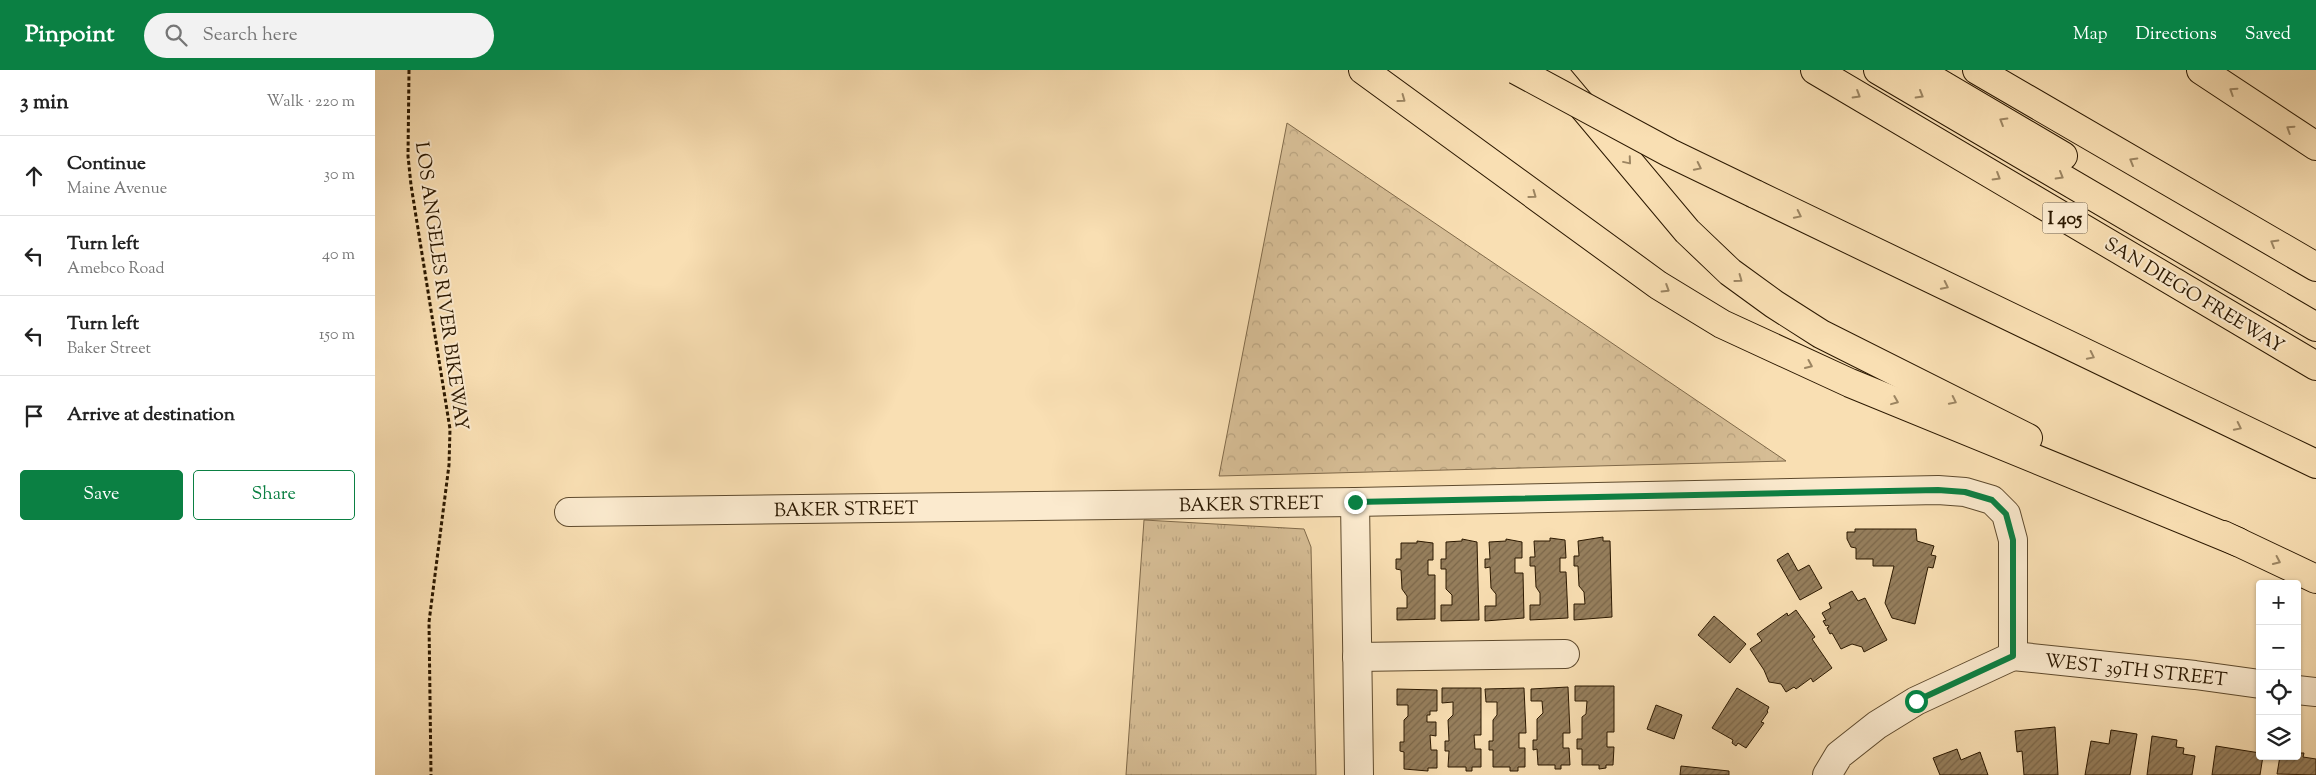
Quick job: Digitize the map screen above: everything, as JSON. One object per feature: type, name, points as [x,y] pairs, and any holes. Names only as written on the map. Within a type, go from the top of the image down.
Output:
[{"type":"highway","points":[[1363,70],[1658,284],[1722,324],[1850,383],[2238,542]]},
{"type":"highway","points":[[1516,70],[1670,153],[2316,464]]},
{"type":"highway","points":[[1552,70],[1687,231],[1730,272],[1774,304],[1821,334],[1863,356],[2316,579]]},
{"type":"highway","name":"SAN DIEGO FREEWAY","points":[[1815,70],[2316,366]]},
{"type":"highway","points":[[1878,70],[2316,327]]},
{"type":"highway","points":[[1917,70],[2316,306]]},
{"type":"highway","points":[[1977,70],[2316,267]]},
{"type":"highway","points":[[2201,70],[2316,146]]},
{"type":"street","name":"BAKER STREET","points":[[569,512],[1355,502],[1938,490],[1965,492],[1992,500],[2006,514],[2013,540],[2013,656]]},
{"type":"street","points":[[1355,502],[1359,775]]},
{"type":"street","points":[[1357,657],[1565,654]]},
{"type":"street","points":[[1827,775],[1839,755],[1877,725],[1916,701],[2013,656]]},
{"type":"street","name":"WEST 39TH STREET","points":[[2013,656],[2195,675],[2256,683]]},
{"type":"street","points":[[2301,690],[2316,692]]},
{"type":"path","name":"LOS ANGELES RIVER BIKEWAY","points":[[409,70],[408,156],[411,185],[450,428],[449,465],[429,622],[431,775]]},
{"type":"green space","points":[[1287,123],[1786,461],[1219,476]]},
{"type":"green space","points":[[1144,520],[1304,529],[1311,547],[1316,775],[1126,775]]},
{"type":"building","points":[[1855,529],[1916,529],[1917,541],[1934,546],[1931,555],[1936,556],[1933,568],[1928,567],[1915,624],[1892,618],[1885,603],[1894,566],[1873,566],[1873,559],[1856,559],[1856,548],[1851,547],[1847,539],[1847,532],[1855,532]]},
{"type":"building","points":[[1603,537],[1603,541],[1610,541],[1612,617],[1574,620],[1574,604],[1585,604],[1584,592],[1579,586],[1578,566],[1574,566],[1574,556],[1579,556],[1578,541]]},
{"type":"building","points":[[1550,538],[1565,540],[1566,558],[1560,558],[1560,572],[1566,572],[1568,618],[1530,620],[1530,605],[1540,605],[1540,593],[1536,587],[1535,566],[1530,566],[1530,557],[1535,557],[1534,541],[1550,541]]},
{"type":"building","points":[[1462,539],[1477,542],[1479,620],[1441,621],[1441,605],[1452,605],[1452,595],[1446,589],[1446,569],[1441,569],[1441,559],[1446,559],[1446,542],[1462,541]]},
{"type":"building","points":[[1506,539],[1522,542],[1522,558],[1515,558],[1515,573],[1523,573],[1524,618],[1485,621],[1485,606],[1496,606],[1496,594],[1491,588],[1490,567],[1485,568],[1485,559],[1490,559],[1489,542],[1506,541]]},
{"type":"building","points":[[1417,541],[1433,543],[1433,560],[1428,560],[1428,575],[1435,575],[1435,619],[1397,620],[1397,608],[1407,608],[1407,596],[1402,589],[1401,570],[1396,569],[1396,559],[1401,559],[1401,543],[1417,543]]},
{"type":"building","points":[[1788,553],[1798,571],[1809,565],[1822,588],[1800,600],[1777,560]]},
{"type":"building","points":[[1852,591],[1858,601],[1865,598],[1887,640],[1864,652],[1862,647],[1852,644],[1841,649],[1832,633],[1830,634],[1827,628],[1829,627],[1828,625],[1826,626],[1823,621],[1826,620],[1822,613],[1831,608],[1829,603]]},
{"type":"building","points":[[1796,610],[1815,637],[1812,639],[1832,668],[1813,682],[1811,678],[1796,689],[1794,687],[1786,692],[1781,684],[1769,682],[1764,670],[1750,649],[1762,641],[1757,634],[1787,613],[1788,616]]},
{"type":"building","points":[[1714,616],[1746,644],[1730,663],[1698,635]]},
{"type":"building","points":[[1575,686],[1614,686],[1614,732],[1607,732],[1607,747],[1614,747],[1613,765],[1606,765],[1606,768],[1599,769],[1599,765],[1582,765],[1582,749],[1577,749],[1577,739],[1582,739],[1582,717],[1586,714],[1587,701],[1575,701]]},
{"type":"building","points":[[1568,687],[1570,733],[1563,733],[1563,748],[1569,748],[1570,765],[1561,765],[1561,769],[1555,769],[1555,765],[1538,765],[1537,749],[1533,750],[1533,740],[1537,740],[1537,719],[1543,713],[1542,701],[1531,701],[1531,689]]},
{"type":"building","points":[[1442,688],[1481,688],[1481,735],[1474,735],[1475,749],[1481,749],[1481,767],[1472,767],[1472,771],[1466,771],[1466,767],[1448,767],[1449,751],[1445,751],[1445,741],[1449,741],[1448,720],[1453,715],[1453,702],[1442,703]]},
{"type":"building","points":[[1524,688],[1526,733],[1519,733],[1519,748],[1525,748],[1525,767],[1518,767],[1518,771],[1510,771],[1510,767],[1493,767],[1493,750],[1489,750],[1489,741],[1493,741],[1493,720],[1497,715],[1497,702],[1486,702],[1485,689]]},
{"type":"building","points":[[1737,688],[1769,707],[1761,722],[1764,723],[1746,748],[1738,743],[1736,746],[1732,743],[1733,740],[1712,728]]},
{"type":"building","points":[[1397,689],[1437,690],[1437,711],[1430,711],[1430,715],[1427,715],[1427,722],[1436,722],[1436,736],[1430,735],[1431,750],[1437,750],[1437,768],[1428,768],[1428,771],[1404,769],[1404,752],[1400,751],[1400,742],[1404,742],[1404,720],[1408,716],[1408,705],[1397,705]]},
{"type":"building","points":[[1656,705],[1682,715],[1674,739],[1647,729]]},
{"type":"building","points":[[2055,727],[2058,775],[2024,775],[2022,751],[2017,752],[2015,731]]},
{"type":"building","points":[[2111,730],[2137,734],[2130,775],[2085,775],[2091,741],[2109,744]]},
{"type":"building","points":[[2152,736],[2177,740],[2176,747],[2184,748],[2183,754],[2195,756],[2192,775],[2147,775]]},
{"type":"building","points":[[2216,746],[2256,752],[2256,760],[2262,760],[2260,775],[2212,775]]},
{"type":"building","points":[[1957,749],[1961,760],[1980,752],[1988,775],[1940,775],[1933,758]]},
{"type":"building","points":[[2301,753],[2304,753],[2303,757],[2316,759],[2316,775],[2277,774],[2279,760],[2301,760]]},
{"type":"building","points":[[1681,766],[1729,771],[1729,775],[1680,775]]},
{"type":"route","points":[[1355,502],[1938,490],[1965,492],[1992,500],[2006,514],[2013,540],[2013,656],[1916,701]]}]
